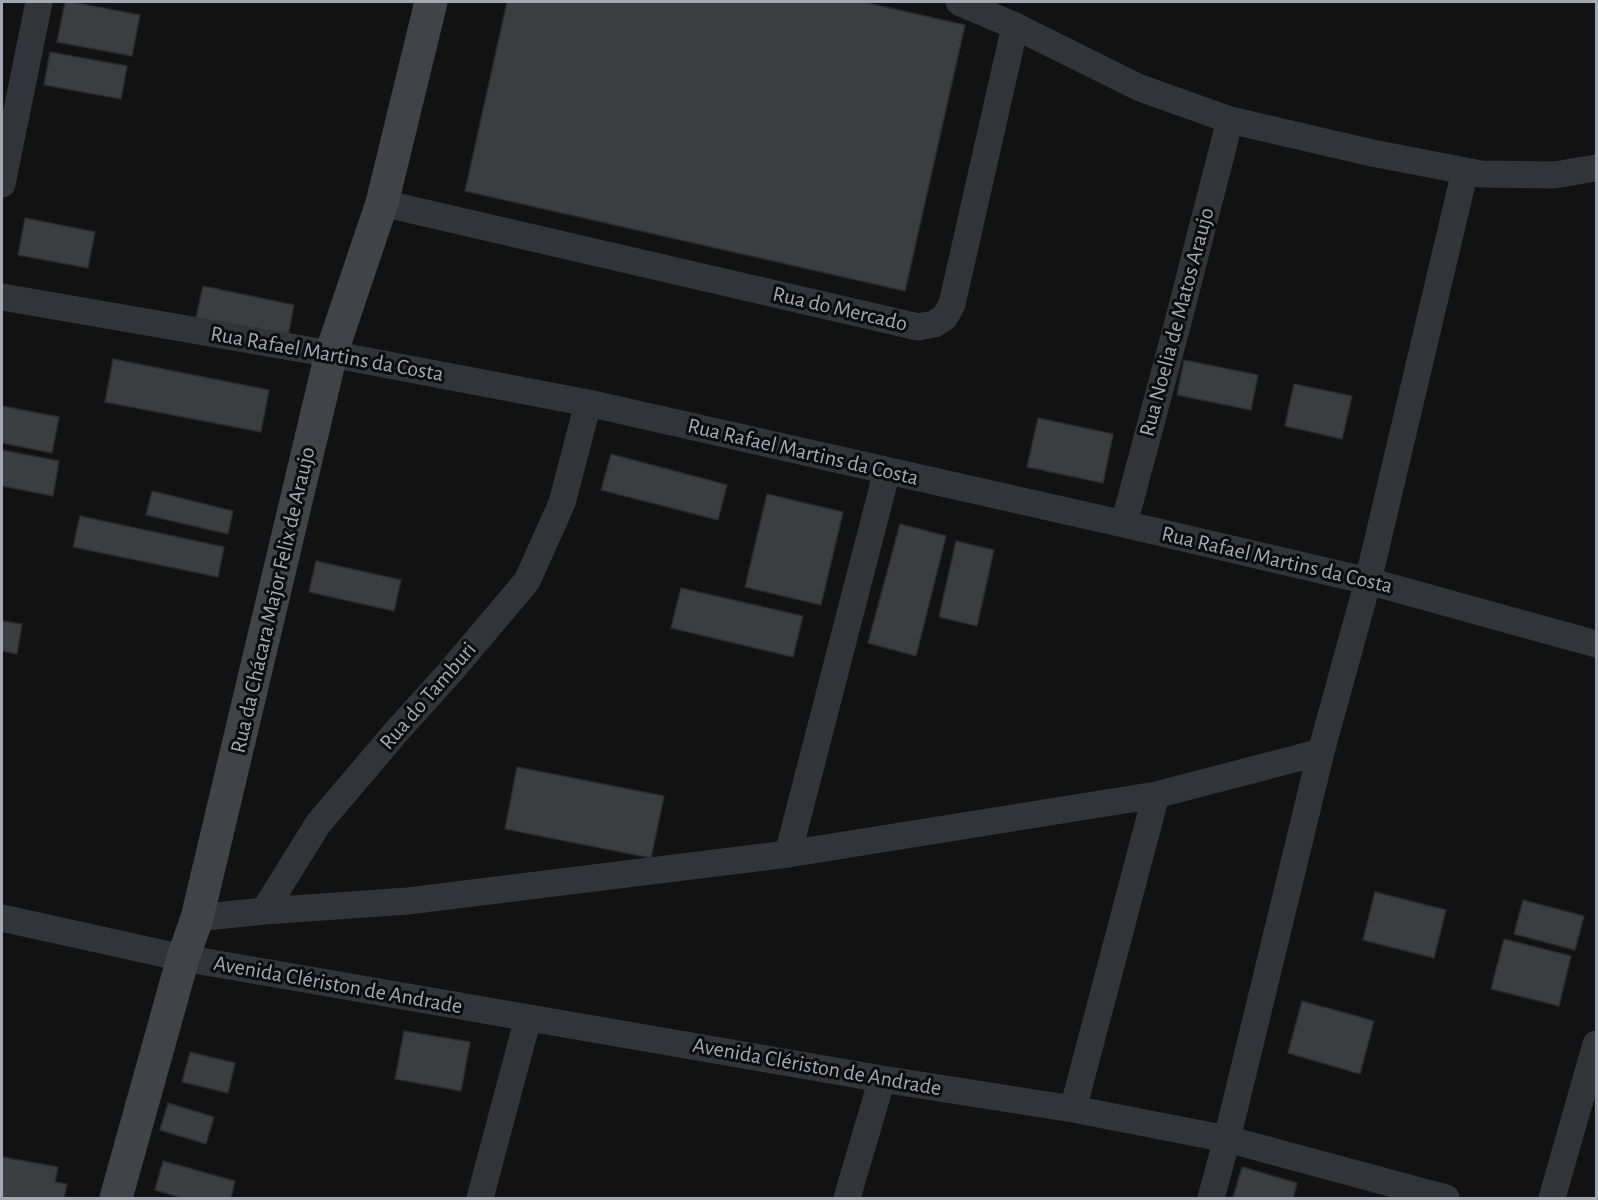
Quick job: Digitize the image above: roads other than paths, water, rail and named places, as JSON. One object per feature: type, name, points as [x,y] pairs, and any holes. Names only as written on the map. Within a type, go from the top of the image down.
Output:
[{"type":"street","points":[[2,184],[39,2]]},
{"type":"street","name":"Rua da Chácara Major Felix de Araujo","points":[[116,1198],[196,918],[331,354],[382,203],[431,2]]},
{"type":"street","points":[[959,2],[1015,26],[1140,88],[1230,120],[1372,153],[1481,174],[1554,175],[1596,168]]},
{"type":"street","name":"Rua do Mercado","points":[[382,203],[918,327],[934,324],[945,317],[952,304],[1015,26]]},
{"type":"street","name":"Rua Noelia de Matos Araujo","points":[[1124,524],[1230,120]]},
{"type":"street","points":[[1211,1198],[1322,752],[1368,581],[1465,171]]},
{"type":"street","name":"Rua Rafael Martins da Costa","points":[[2,297],[331,354],[588,403],[1368,581],[1596,644]]},
{"type":"street","name":"Rua do Tamburi","points":[[264,911],[318,824],[527,581],[562,503],[588,403]]},
{"type":"street","points":[[788,854],[887,471]]},
{"type":"street","points":[[196,918],[408,901],[788,854],[1156,795],[1322,752]]},
{"type":"street","points":[[1073,1109],[1156,795]]},
{"type":"street","name":"Avenida Clériston de Andrade","points":[[2,918],[183,958],[882,1079],[1073,1109],[1227,1139],[1446,1198]]},
{"type":"street","points":[[480,1198],[528,1018]]},
{"type":"street","points":[[1552,1198],[1596,1044]]},
{"type":"street","points":[[847,1198],[882,1079]]}]
